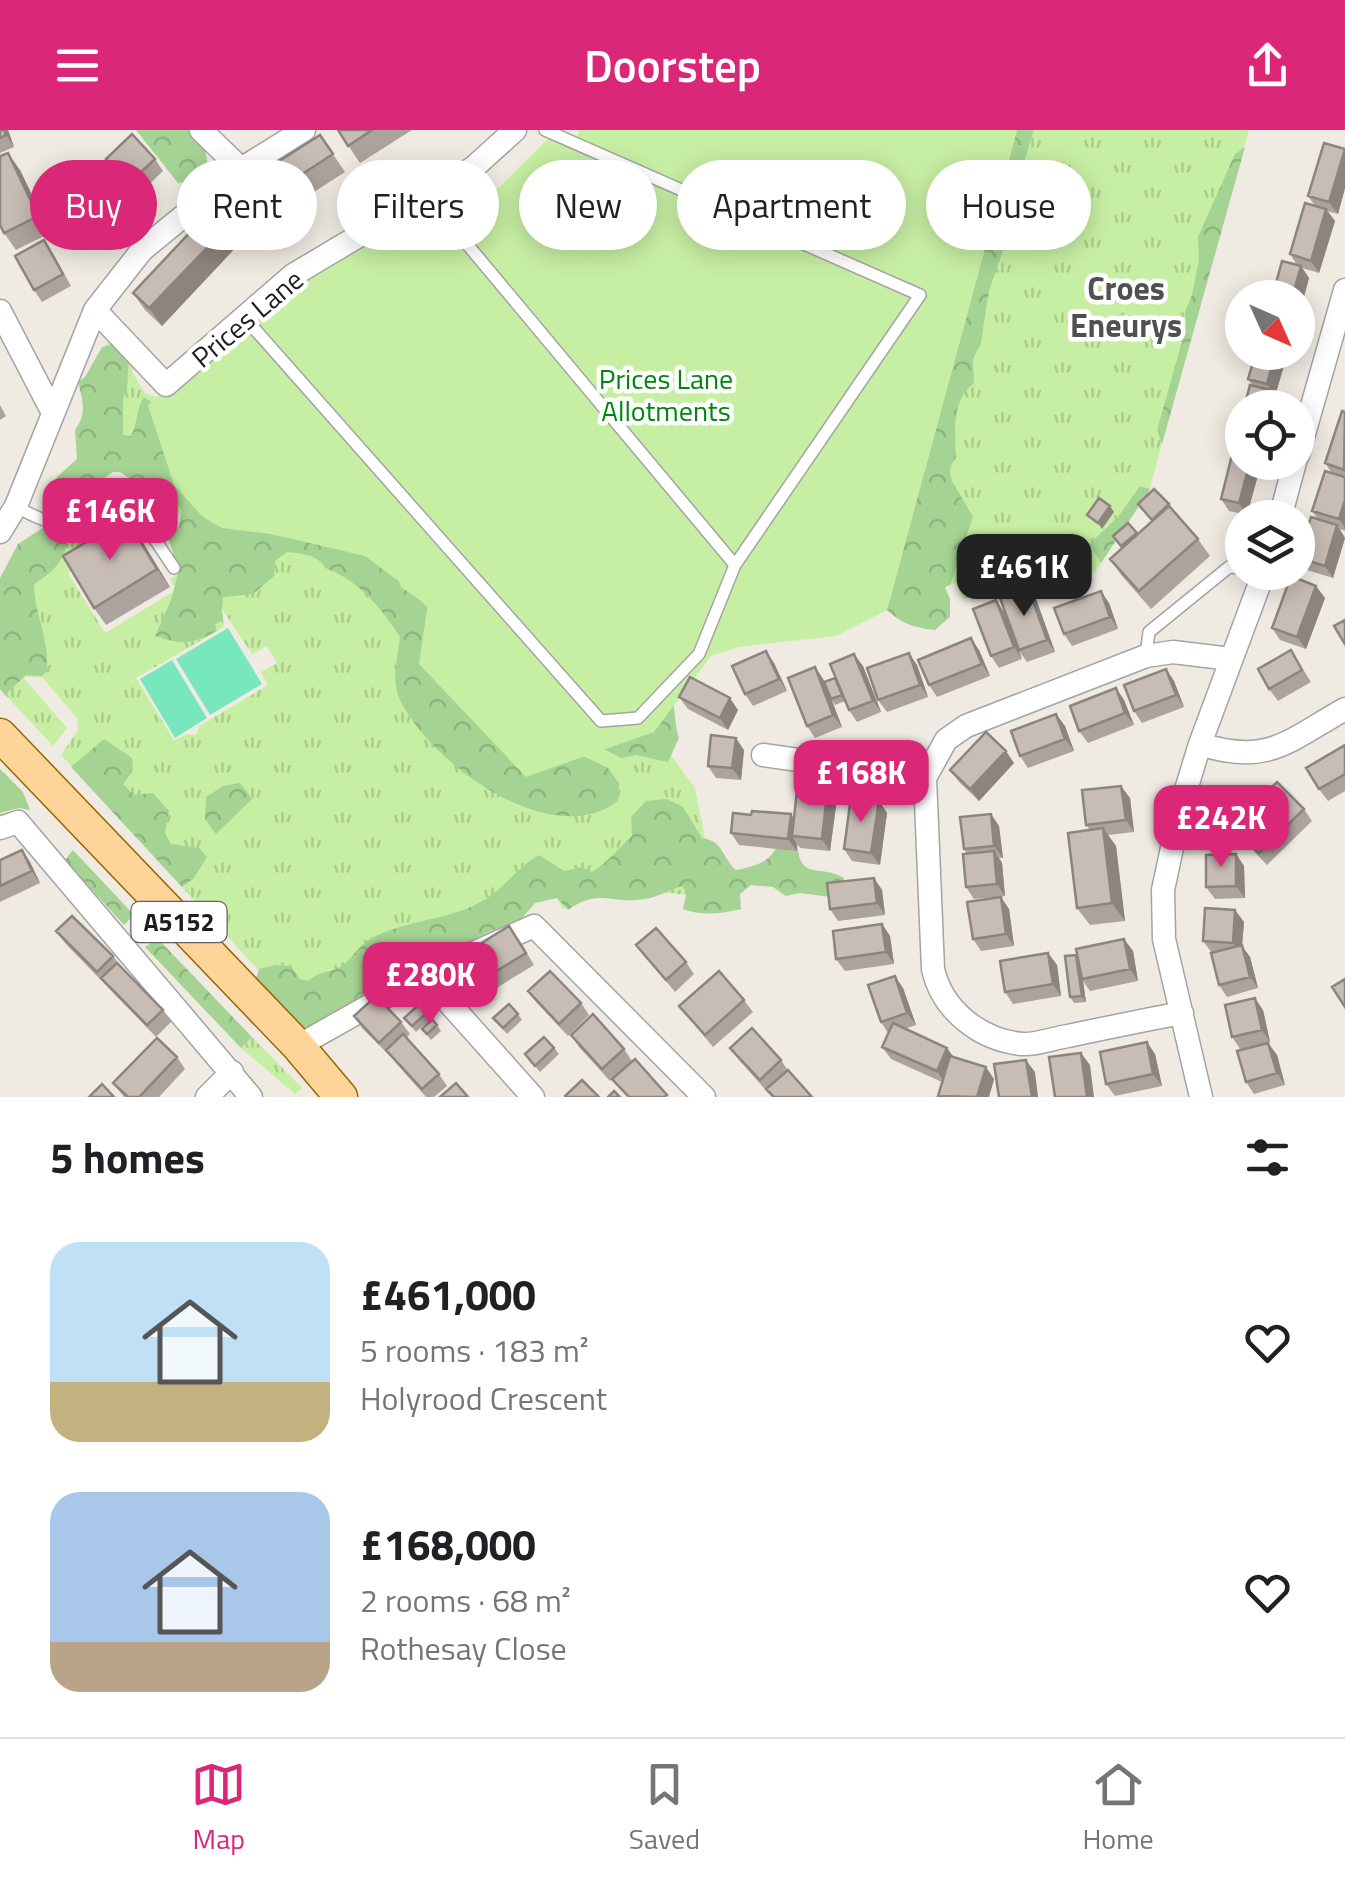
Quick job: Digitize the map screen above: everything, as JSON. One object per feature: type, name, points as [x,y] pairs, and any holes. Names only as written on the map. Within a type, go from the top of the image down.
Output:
[{"type":"main road","name":"A5152","points":[[0,736],[298,1046],[342,1097]]},
{"type":"street","points":[[201,130],[233,160]]},
{"type":"street","points":[[254,160],[304,130]]},
{"type":"street","name":"Prices Lane","points":[[484,160],[515,130]]},
{"type":"street","points":[[0,532],[16,506],[95,310],[142,250],[177,221]]},
{"type":"street","name":"Prices Lane","points":[[95,310],[166,385],[293,275],[337,249]]},
{"type":"street","points":[[1315,395],[1345,290]]},
{"type":"street","points":[[0,310],[53,413]]},
{"type":"street","points":[[1201,1097],[1164,939],[1163,890],[1181,806],[1200,744],[1257,590]]},
{"type":"street","points":[[1182,1013],[1024,1044],[995,1037],[968,1024],[948,1005],[933,969],[925,778],[946,740],[966,726],[1146,656],[1173,652],[1231,659]]},
{"type":"street","points":[[1200,744],[1260,754],[1345,709]]},
{"type":"street","points":[[763,755],[925,778]]},
{"type":"street","points":[[9,825],[251,1097]]},
{"type":"street","points":[[298,1046],[424,976],[534,926],[704,1097]]},
{"type":"street","points":[[424,976],[533,1097]]},
{"type":"street","points":[[207,1097],[232,1072]]},
{"type":"lane","points":[[244,317],[600,720],[638,718],[699,654],[735,565],[920,295],[544,130]]},
{"type":"lane","points":[[471,250],[735,565]]},
{"type":"lane","points":[[16,506],[28,514],[74,526],[88,524],[130,502],[174,568]]},
{"type":"lane","points":[[1146,656],[1148,632],[1225,571]]},
{"type":"green space","points":[[136,130],[189,130],[204,144],[207,160],[177,160],[177,182]]},
{"type":"green space","name":"Prices Lane Allotments","points":[[579,130],[1017,130],[1009,160],[926,160],[926,250],[984,250],[887,610],[836,636],[738,647],[711,656],[654,732],[526,777],[419,664],[428,603],[365,556],[271,534],[222,528],[203,517],[174,485],[148,405],[244,317],[346,250],[499,250],[499,187],[519,168],[519,250],[657,250],[657,160],[527,160],[553,134],[576,141]]},
{"type":"green space","points":[[1017,130],[1249,130],[1149,491],[1095,572],[963,599],[955,583],[887,610],[984,250],[1091,250],[1091,160],[1009,160]]},
{"type":"green space","points":[[1017,130],[1034,130],[1024,160],[1009,160]]},
{"type":"green space","points":[[1245,147],[1162,444],[1157,430],[1186,328],[1185,311],[1199,260],[1198,237],[1235,154]]},
{"type":"green space","points":[[984,250],[1003,250],[989,291],[981,342],[973,359],[974,383],[958,408],[956,458],[949,468],[952,481],[973,517],[950,585],[945,587],[950,617],[935,630],[904,622],[887,610]]},
{"type":"green space","points":[[114,334],[139,361],[132,372],[145,393],[156,397],[148,405],[429,603],[420,664],[654,732],[695,788],[717,899],[619,886],[563,909],[552,890],[303,1019],[61,755],[78,730],[77,718],[42,677],[23,677],[67,728],[53,746],[0,689],[0,608],[60,530],[83,538],[97,555],[68,573],[105,633],[176,590],[170,579],[206,557],[149,465],[89,476],[101,354]],"holes":[[[222,609],[252,654],[267,646],[277,663],[261,672],[268,685],[199,726],[196,735],[174,740],[136,678],[224,627]]]},
{"type":"green space","points":[[114,344],[129,356],[123,435],[131,436],[144,397],[357,541],[397,575],[401,587],[421,601],[575,752],[608,768],[619,783],[618,801],[590,814],[559,816],[526,808],[463,772],[414,723],[399,698],[395,675],[400,637],[393,627],[361,590],[311,556],[287,552],[275,561],[274,576],[253,594],[223,597],[221,621],[215,624],[217,631],[187,642],[155,636],[179,570],[168,538],[179,526],[182,510],[171,495],[140,486],[120,472],[104,478],[99,506],[80,518],[56,504],[50,488],[77,459],[75,430],[83,407],[78,382],[102,347]]},
{"type":"green space","points":[[1140,486],[1150,489],[1101,563],[1089,544],[1118,517]]},
{"type":"green space","points":[[44,527],[58,527],[67,537],[57,565],[34,584],[47,671],[42,676],[26,675],[5,695],[0,689],[0,578],[18,544]]},
{"type":"green space","points":[[228,628],[262,684],[210,715],[176,659]]},
{"type":"green space","points":[[172,660],[207,718],[175,738],[140,679]]},
{"type":"green space","points":[[672,697],[679,738],[668,762],[636,755],[621,758],[589,741]]},
{"type":"green space","points":[[104,739],[132,758],[133,771],[123,784],[134,795],[153,793],[169,811],[165,833],[171,844],[199,848],[207,857],[194,878],[182,887],[71,767]]},
{"type":"green space","points":[[0,769],[23,792],[30,810],[19,808],[0,813]]},
{"type":"green space","points":[[240,783],[252,799],[216,834],[205,819],[206,797],[223,786]]},
{"type":"green space","points":[[667,799],[683,807],[702,838],[719,846],[736,870],[759,864],[776,848],[797,840],[806,867],[844,878],[841,889],[831,897],[800,893],[786,896],[773,887],[751,885],[740,894],[741,909],[712,914],[683,909],[683,886],[645,899],[589,899],[568,910],[557,898],[535,903],[518,923],[443,954],[429,958],[407,956],[390,982],[299,1041],[253,987],[259,969],[291,966],[300,979],[308,981],[342,966],[366,942],[384,932],[472,906],[493,894],[539,855],[564,871],[582,867],[592,872],[632,836],[631,817],[646,801]]},
{"type":"green space","points":[[73,850],[134,915],[124,925],[65,860]]},
{"type":"green space","points":[[158,939],[252,1037],[241,1048],[145,947]]},
{"type":"green space","points":[[252,1037],[302,1088],[295,1094],[241,1048]]},
{"type":"building","points":[[338,130],[372,130],[348,146]]},
{"type":"building","points":[[132,134],[155,159],[107,160]]},
{"type":"building","points":[[320,135],[333,154],[317,164],[317,160],[281,160]]},
{"type":"building","points":[[1324,143],[1345,149],[1329,202],[1308,196]]},
{"type":"building","points":[[8,153],[30,199],[30,220],[4,233],[0,225],[0,156]]},
{"type":"building","points":[[1305,203],[1326,209],[1311,261],[1290,254]]},
{"type":"building","points":[[177,246],[177,250],[205,250],[149,308],[133,293]]},
{"type":"building","points":[[30,248],[50,250],[63,274],[34,290],[15,256]]},
{"type":"building","points":[[1282,261],[1301,266],[1297,280],[1277,280]]},
{"type":"building","points":[[1251,370],[1271,370],[1267,384],[1248,379]]},
{"type":"building","points":[[1342,411],[1345,412],[1344,470],[1325,463]]},
{"type":"building","points":[[1325,471],[1345,477],[1345,500],[1339,519],[1315,512]]},
{"type":"building","points":[[1226,480],[1245,480],[1240,500],[1221,499]]},
{"type":"building","points":[[1154,489],[1169,504],[1152,520],[1138,504]]},
{"type":"building","points":[[1099,498],[1110,506],[1098,523],[1087,515]]},
{"type":"building","points":[[1169,506],[1198,539],[1139,591],[1110,559]]},
{"type":"building","points":[[126,518],[157,569],[94,608],[63,556]]},
{"type":"building","points":[[1315,518],[1337,525],[1325,566],[1315,563]]},
{"type":"building","points":[[1128,523],[1137,533],[1121,546],[1113,536]]},
{"type":"building","points":[[1028,587],[1047,640],[1019,650],[1000,598]]},
{"type":"building","points":[[1286,590],[1315,590],[1297,637],[1272,628]]},
{"type":"building","points":[[1101,591],[1110,617],[1064,634],[1054,608]]},
{"type":"building","points":[[996,600],[1014,647],[991,656],[973,609]]},
{"type":"building","points":[[1345,620],[1345,644],[1334,626]]},
{"type":"building","points":[[971,638],[982,664],[929,685],[918,660]]},
{"type":"building","points":[[1291,650],[1302,670],[1269,689],[1258,669]]},
{"type":"building","points":[[766,651],[779,679],[745,694],[732,666]]},
{"type":"building","points":[[909,653],[920,685],[878,700],[867,668]]},
{"type":"building","points":[[854,654],[873,701],[849,710],[830,664]]},
{"type":"building","points":[[815,667],[833,715],[807,726],[788,678]]},
{"type":"building","points":[[1166,669],[1176,695],[1134,711],[1124,685]]},
{"type":"building","points":[[690,677],[730,698],[720,718],[679,697]]},
{"type":"building","points":[[835,678],[842,695],[831,699],[824,682]]},
{"type":"building","points":[[1116,688],[1125,713],[1079,731],[1070,706]]},
{"type":"building","points":[[1056,714],[1065,739],[1020,756],[1011,731]]},
{"type":"building","points":[[986,732],[1006,751],[970,789],[950,770]]},
{"type":"building","points":[[711,735],[736,738],[732,768],[708,766]]},
{"type":"building","points":[[1345,745],[1345,774],[1319,789],[1306,768]]},
{"type":"building","points":[[1277,782],[1304,809],[1259,853],[1232,826]]},
{"type":"building","points":[[1121,786],[1126,820],[1086,825],[1082,790]]},
{"type":"building","points":[[797,790],[827,794],[822,839],[792,836]]},
{"type":"building","points":[[851,797],[879,801],[871,853],[844,849]]},
{"type":"building","points":[[752,811],[791,814],[788,839],[731,833],[733,813],[751,815]]},
{"type":"building","points":[[991,814],[994,846],[964,849],[960,817]]},
{"type":"building","points":[[1103,828],[1112,903],[1077,908],[1068,833]]},
{"type":"building","points":[[22,850],[32,871],[0,886],[0,860]]},
{"type":"building","points":[[994,851],[997,884],[966,887],[963,854]]},
{"type":"building","points":[[1236,854],[1236,886],[1206,887],[1206,855]]},
{"type":"building","points":[[874,878],[877,903],[830,909],[827,883]]},
{"type":"building","points":[[1001,897],[1006,934],[973,939],[967,902]]},
{"type":"building","points":[[1205,908],[1235,910],[1233,943],[1203,941]]},
{"type":"building","points":[[72,916],[113,956],[97,972],[56,931]]},
{"type":"building","points":[[882,924],[886,952],[836,959],[833,931]]},
{"type":"building","points":[[509,926],[526,953],[467,989],[451,962]]},
{"type":"building","points":[[656,928],[686,962],[666,980],[636,945]]},
{"type":"building","points":[[1124,939],[1130,969],[1082,979],[1076,949]]},
{"type":"building","points":[[1242,945],[1250,977],[1219,985],[1211,953]]},
{"type":"building","points":[[1048,953],[1053,984],[1005,992],[1000,961]]},
{"type":"building","points":[[1076,955],[1082,996],[1070,997],[1065,956]]},
{"type":"building","points":[[117,963],[163,1010],[147,1025],[101,978]]},
{"type":"building","points":[[550,971],[581,1003],[559,1024],[528,991]]},
{"type":"building","points":[[719,971],[744,1000],[705,1035],[679,1006]]},
{"type":"building","points":[[895,976],[907,1013],[881,1022],[868,985]]},
{"type":"building","points":[[1345,979],[1345,1007],[1332,987]]},
{"type":"building","points":[[376,996],[401,1022],[379,1043],[354,1016]]},
{"type":"building","points":[[1255,998],[1262,1030],[1232,1037],[1225,1005]]},
{"type":"building","points":[[422,1002],[430,1010],[412,1026],[404,1018]]},
{"type":"building","points":[[509,1004],[518,1014],[503,1028],[493,1018]]},
{"type":"building","points":[[593,1014],[624,1049],[602,1069],[571,1035]]},
{"type":"building","points":[[432,1019],[437,1025],[427,1034],[422,1029]]},
{"type":"building","points":[[893,1023],[947,1048],[937,1071],[882,1047]]},
{"type":"building","points":[[752,1028],[781,1060],[760,1080],[730,1048]]},
{"type":"building","points":[[403,1034],[439,1074],[422,1089],[386,1050]]},
{"type":"building","points":[[544,1037],[554,1048],[535,1066],[525,1054]]},
{"type":"building","points":[[157,1038],[177,1057],[139,1097],[128,1097],[113,1083]]},
{"type":"building","points":[[1147,1042],[1153,1074],[1106,1084],[1100,1052]]},
{"type":"building","points":[[1268,1043],[1277,1073],[1246,1082],[1237,1051]]},
{"type":"building","points":[[1081,1053],[1087,1097],[1055,1097],[1049,1057]]},
{"type":"building","points":[[950,1056],[986,1067],[977,1097],[938,1096]]},
{"type":"building","points":[[635,1059],[667,1095],[629,1097],[612,1079]]},
{"type":"building","points":[[1026,1060],[1032,1097],[999,1097],[994,1064]]},
{"type":"building","points":[[788,1070],[812,1097],[774,1097],[766,1089]]},
{"type":"building","points":[[582,1080],[599,1097],[565,1097],[565,1096]]},
{"type":"building","points":[[456,1083],[468,1097],[440,1097]]},
{"type":"building","points":[[102,1084],[114,1097],[89,1097]]},
{"type":"district","name":"Croes Eneurys","points":[[1126,306]]}]
